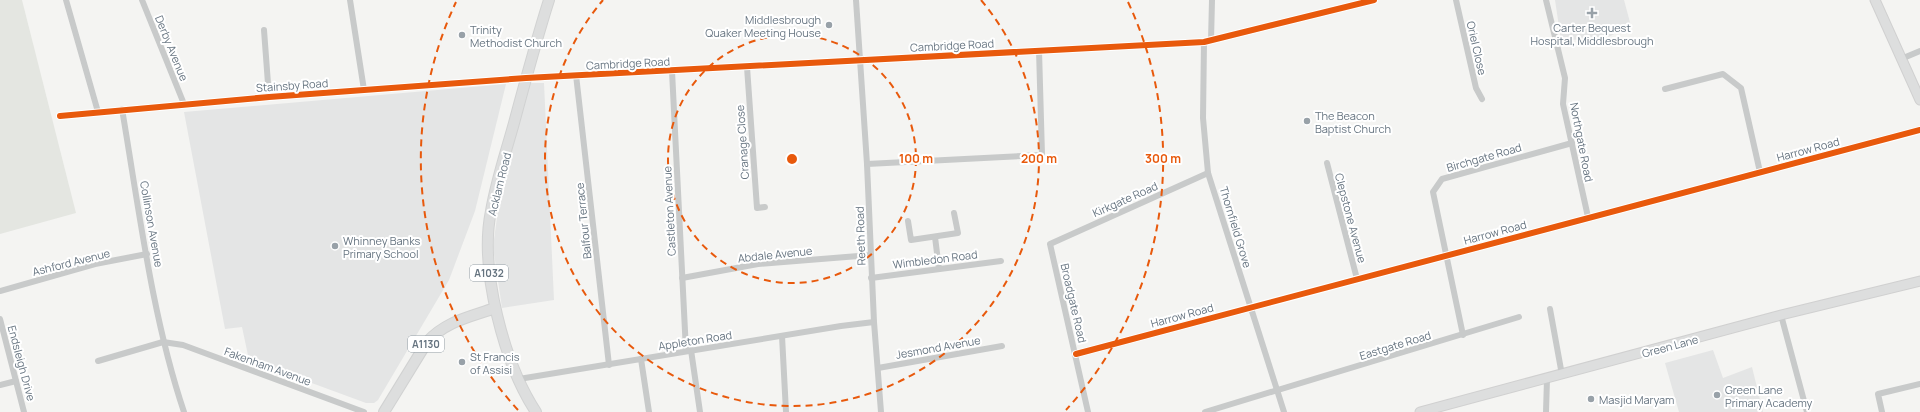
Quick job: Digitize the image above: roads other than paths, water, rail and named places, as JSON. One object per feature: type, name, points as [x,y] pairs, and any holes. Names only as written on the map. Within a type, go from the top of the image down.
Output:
[{"type":"main road","name":"Acklam Road","points":[[536,412],[519,379],[495,308],[488,265],[490,212],[532,52],[549,0]]},
{"type":"main road","name":"A1130","points":[[384,412],[427,342],[436,332],[446,325],[495,308]]},
{"type":"street","points":[[66,0],[98,112]]},
{"type":"street","name":"Derby Avenue","points":[[142,0],[184,104]]},
{"type":"street","points":[[350,0],[364,90]]},
{"type":"street","name":"Reeth Road","points":[[856,0],[867,164],[871,278],[881,412]]},
{"type":"street","name":"Thornfield Grove","points":[[1212,0],[1207,41],[1203,118],[1208,173],[1284,412]]},
{"type":"street","name":"Cambridge Road","points":[[526,78],[1207,41],[1374,0]]},
{"type":"street","name":"Oriel Close","points":[[1456,0],[1476,88],[1482,99]]},
{"type":"street","name":"Northgate Road","points":[[1546,0],[1565,78],[1563,104],[1588,217]]},
{"type":"street","points":[[1875,0],[1920,100]]},
{"type":"street","points":[[264,30],[269,97]]},
{"type":"street","points":[[867,164],[1042,155],[1039,50]]},
{"type":"street","points":[[1901,59],[1920,51]]},
{"type":"street","name":"Cranage Close","points":[[747,67],[757,208],[765,207]]},
{"type":"street","name":"Castleton Avenue","points":[[672,71],[682,278],[689,351],[700,412]]},
{"type":"street","points":[[1665,89],[1723,74],[1741,88],[1760,172]]},
{"type":"street","name":"Balfour Terrace","points":[[576,75],[609,364]]},
{"type":"street","name":"Stainsby Road","points":[[60,116],[122,109],[269,97],[526,78]]},
{"type":"street","name":"Collinson Avenue","points":[[122,109],[164,342],[173,381],[184,412]]},
{"type":"street","name":"Harrow Road","points":[[1076,354],[1920,130]]},
{"type":"street","name":"Birchgate Road","points":[[1463,334],[1447,255],[1432,192],[1442,180],[1572,143]]},
{"type":"street","name":"Clepstone Avenue","points":[[1327,163],[1357,279]]},
{"type":"street","name":"Kirkgate Road","points":[[1050,244],[1208,173]]},
{"type":"street","points":[[908,221],[911,240],[958,233],[954,213]]},
{"type":"street","points":[[935,237],[939,269]]},
{"type":"street","name":"Broadgate Road","points":[[1050,244],[1088,412]]},
{"type":"street","name":"Ashford Avenue","points":[[0,291],[95,264],[147,254]]},
{"type":"street","name":"Abdale Avenue","points":[[682,278],[758,264],[871,255]]},
{"type":"street","name":"Wimbledon Road","points":[[871,278],[1001,261]]},
{"type":"street","name":"Green Lane","points":[[1420,412],[1781,315],[1920,281]]},
{"type":"street","points":[[1550,309],[1562,375]]},
{"type":"street","points":[[1781,315],[1807,412]]},
{"type":"street","name":"Eastgate Road","points":[[1205,412],[1519,317]]},
{"type":"street","name":"Endsleigh Drive","points":[[0,319],[24,412]]},
{"type":"street","name":"Appleton Road","points":[[519,379],[874,322]]},
{"type":"street","points":[[782,336],[786,412]]},
{"type":"street","points":[[98,361],[164,342]]},
{"type":"street","name":"Fakenham Avenue","points":[[164,342],[183,345],[364,412]]},
{"type":"street","name":"Jesmond Avenue","points":[[878,368],[1002,346]]},
{"type":"street","points":[[641,359],[650,412]]},
{"type":"street","points":[[1546,412],[1547,379]]},
{"type":"street","points":[[0,385],[16,381]]},
{"type":"street","points":[[1882,412],[1878,394],[1920,384]]},
{"type":"place","name":"Carter Bequest Hospital, Middlesbrough","points":[[1592,13]]},
{"type":"place","name":"Middlesbrough Quaker Meeting House","points":[[829,25]]},
{"type":"place","name":"Trinity Methodist Church","points":[[462,35]]},
{"type":"place","name":"The Beacon Baptist Church","points":[[1307,121]]},
{"type":"place","name":"Whinney Banks Primary School","points":[[335,246]]},
{"type":"place","name":"St Francis of Assisi","points":[[462,362]]},
{"type":"place","name":"Green Lane Primary Academy","points":[[1717,395]]},
{"type":"place","name":"Masjid Maryam","points":[[1591,399]]}]
